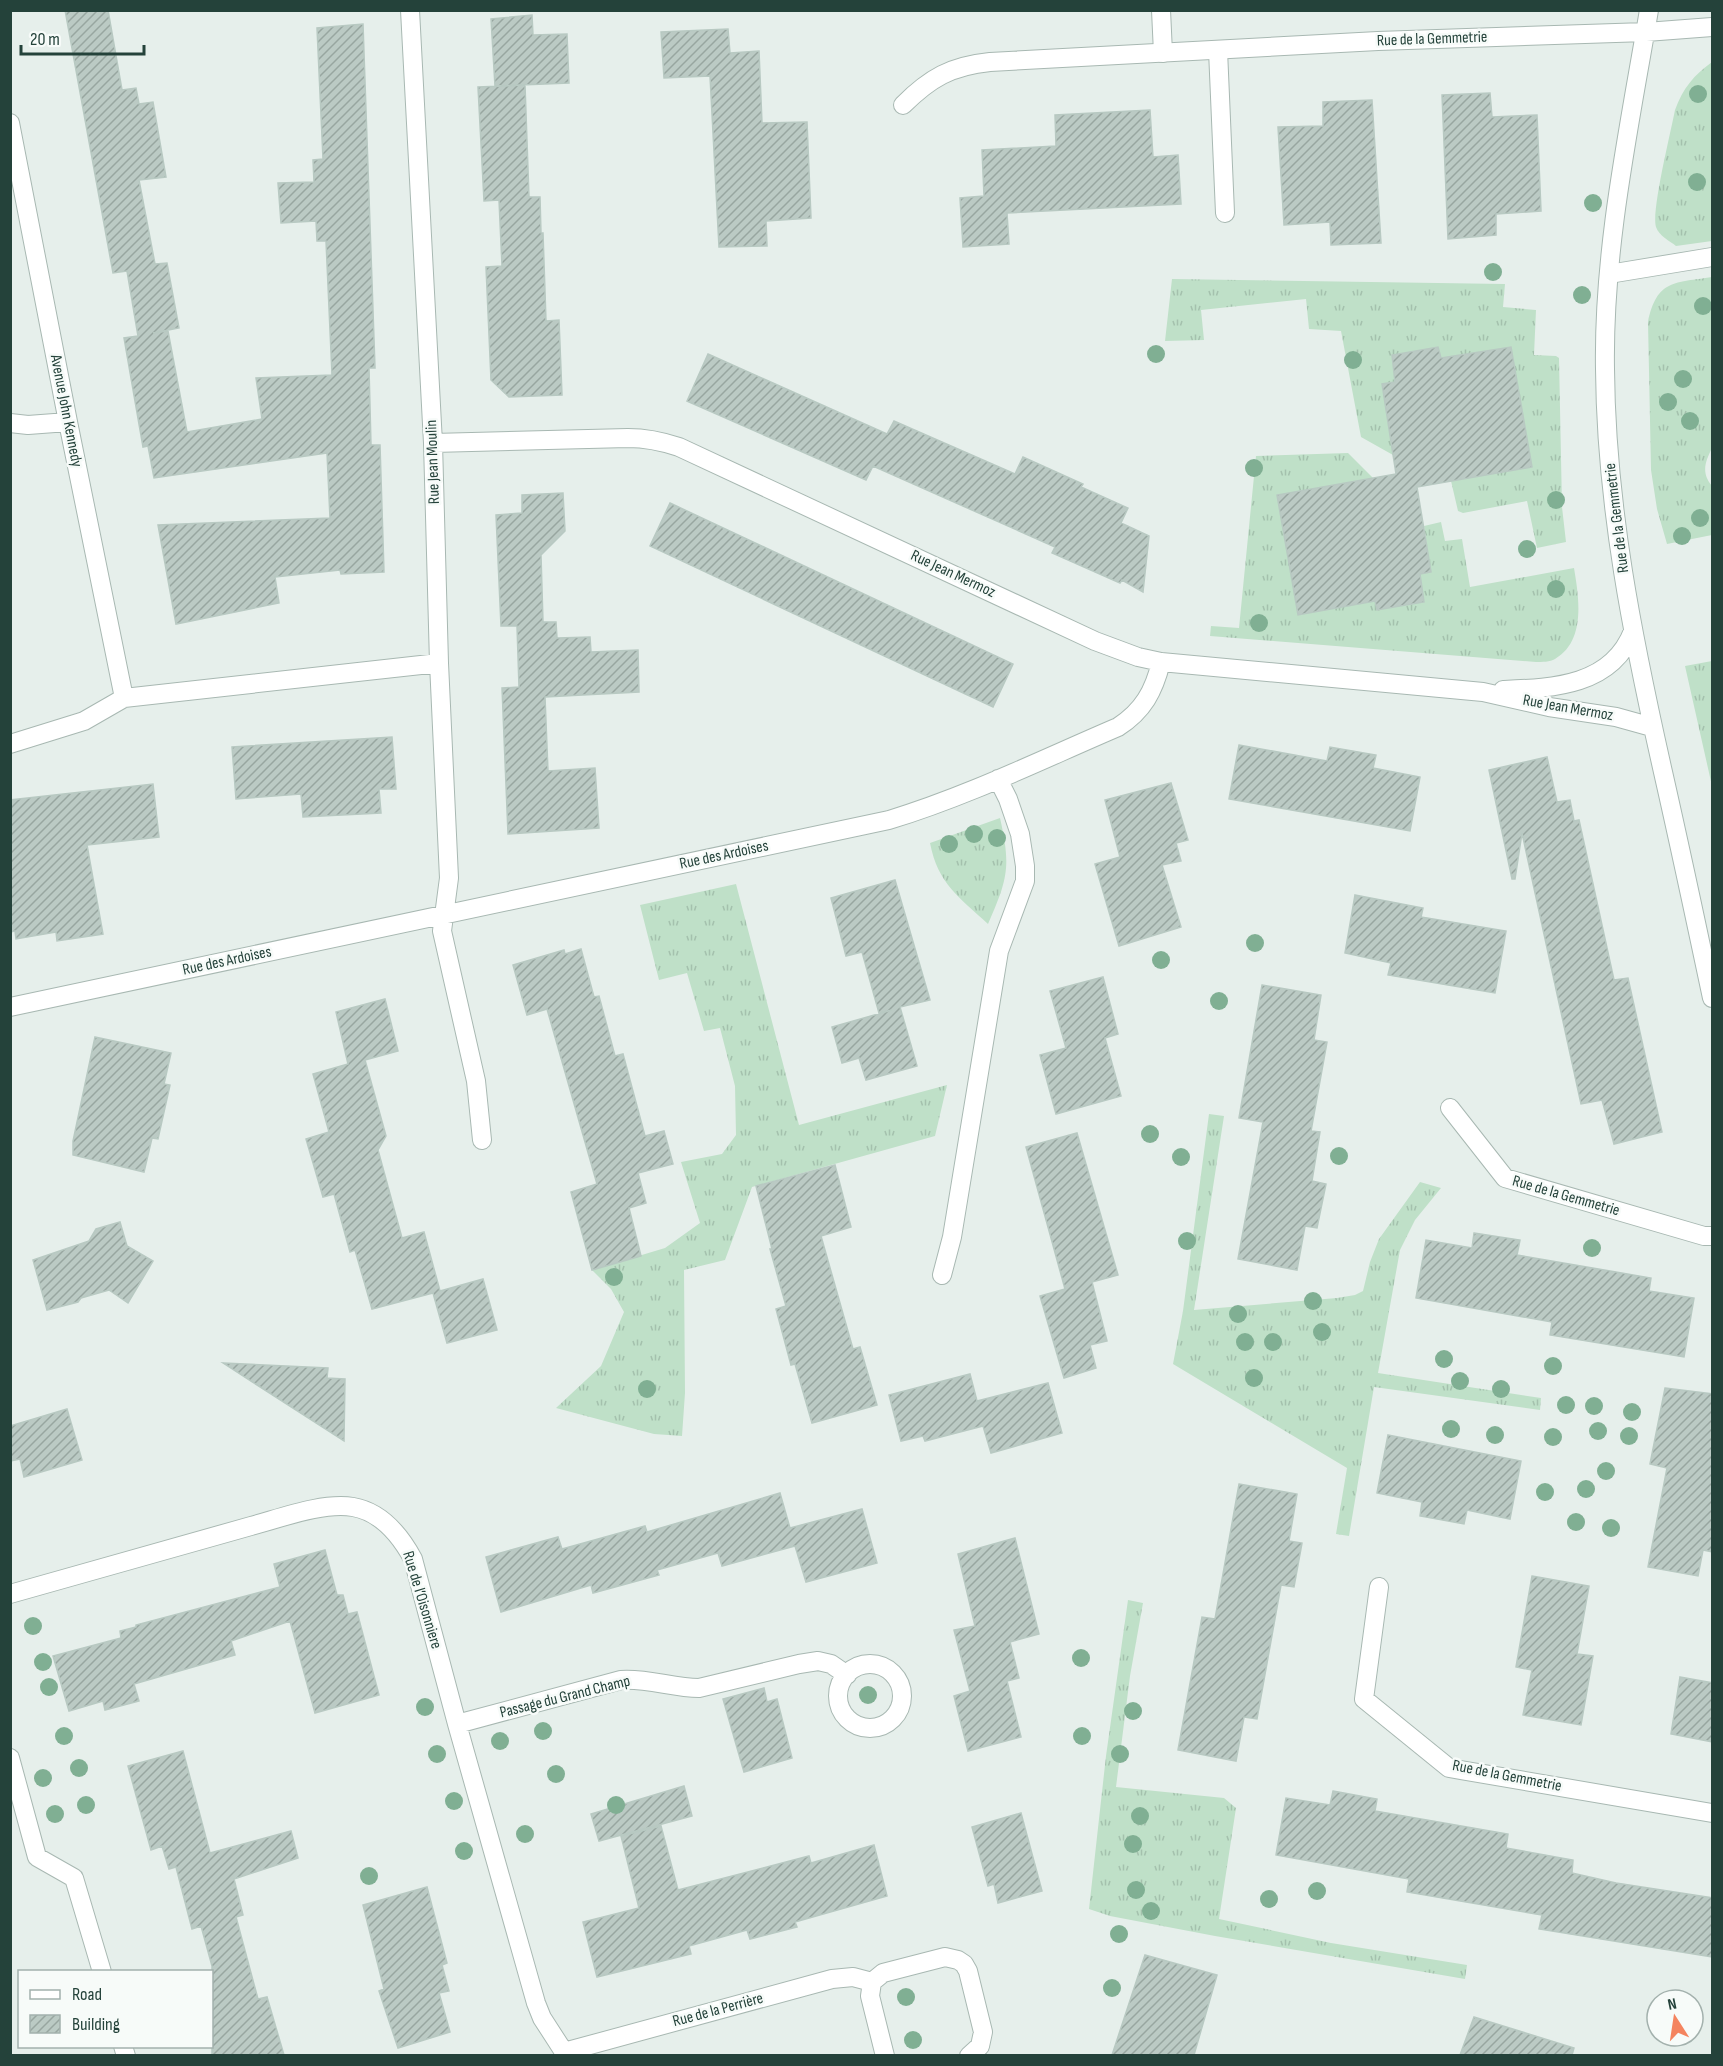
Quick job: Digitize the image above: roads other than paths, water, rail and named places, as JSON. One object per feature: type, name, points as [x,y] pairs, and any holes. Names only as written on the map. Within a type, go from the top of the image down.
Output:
[{"type":"street","name":"Rue Jean Moulin","points":[[411,10],[433,443],[439,663],[449,878],[444,914]]},
{"type":"street","points":[[1161,10],[1163,53]]},
{"type":"street","name":"Rue de la Gemmetrie","points":[[1649,10],[1619,189],[1609,274],[1605,369],[1609,456],[1619,554],[1633,631],[1652,727],[1713,998]]},
{"type":"street","name":"Rue de la Gemmetrie","points":[[903,105],[935,77],[971,64],[1378,41],[1646,32],[1713,27]]},
{"type":"street","points":[[1218,50],[1225,213]]},
{"type":"street","name":"Avenue John Kennedy","points":[[10,123],[124,698]]},
{"type":"street","points":[[1609,274],[1713,257]]},
{"type":"street","points":[[10,423],[28,425],[68,422]]},
{"type":"street","name":"Rue Jean Mermoz","points":[[433,443],[646,438],[670,444],[1095,640],[1138,657],[1161,663],[1483,692],[1549,707],[1616,717],[1652,727]]},
{"type":"street","name":"Rue Jean Mermoz","points":[[1483,692],[1556,687],[1593,675],[1618,657],[1628,645],[1633,631]]},
{"type":"street","points":[[10,744],[84,721],[124,698],[439,663]]},
{"type":"street","name":"Rue des Ardoises","points":[[10,1007],[890,820],[998,779],[1118,727],[1131,719],[1151,693],[1161,663]]},
{"type":"street","points":[[942,1275],[952,1237],[999,951],[1025,881],[1025,859],[1020,834],[1008,799],[998,779]]},
{"type":"street","points":[[444,914],[442,931],[444,946],[476,1081],[482,1140]]},
{"type":"street","name":"Rue de la Gemmetrie","points":[[1450,1108],[1505,1178],[1704,1236],[1713,1236]]},
{"type":"street","name":"Rue de l’Oisonniere","points":[[10,1594],[330,1507],[354,1507],[383,1520],[404,1542],[413,1559],[536,2003],[546,2026],[563,2054]]},
{"type":"street","name":"Rue de la Gemmetrie","points":[[1379,1587],[1364,1699],[1449,1768],[1713,1813]]},
{"type":"street","name":"Passage du Grand Champ","points":[[457,1724],[621,1680],[636,1679],[699,1688],[818,1661],[831,1664],[847,1675]]},
{"type":"street","points":[[10,1758],[37,1857],[74,1878],[102,1970]]},
{"type":"street","points":[[885,2055],[870,1996],[872,1982],[883,1973],[945,1957],[958,1960],[968,1971],[983,2032],[980,2046],[969,2055]]},
{"type":"street","name":"Rue de la Perrière","points":[[563,2054],[832,1979],[853,1977],[872,1982]]}]
